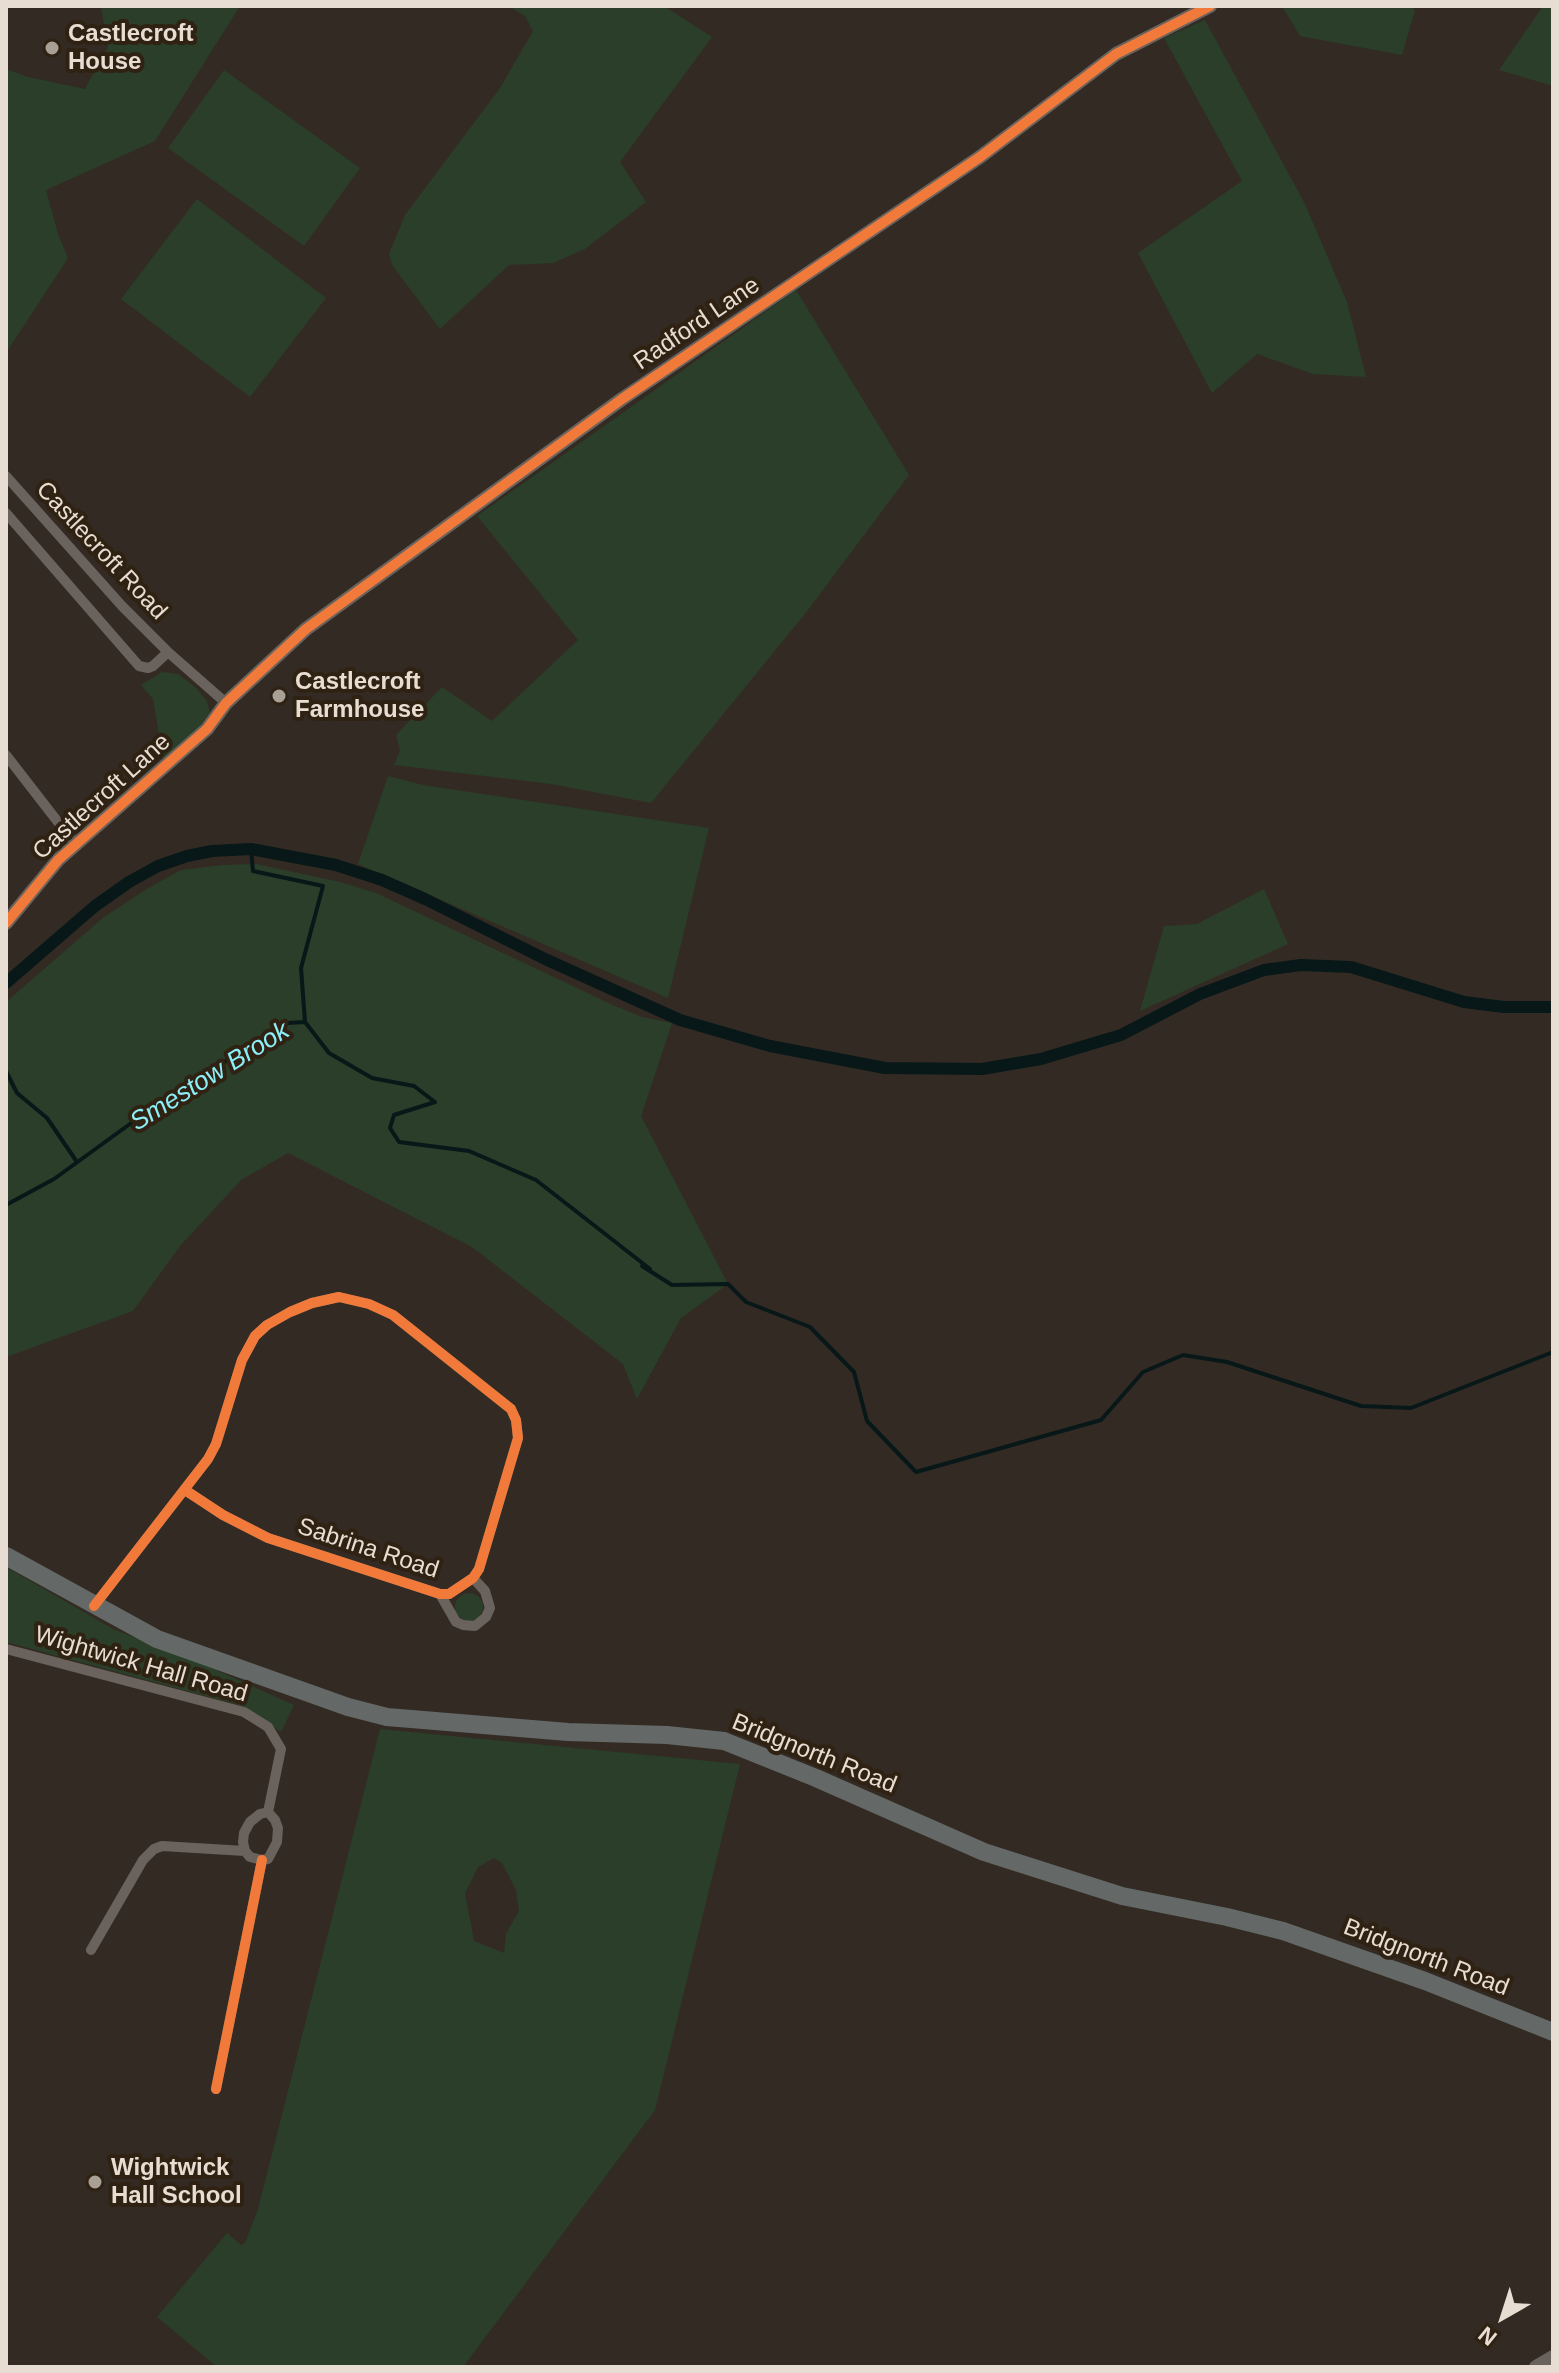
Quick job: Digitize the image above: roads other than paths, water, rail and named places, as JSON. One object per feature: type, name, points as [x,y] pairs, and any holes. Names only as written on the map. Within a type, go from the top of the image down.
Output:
[{"type":"highway","name":"Bridgnorth Road","points":[[6,1556],[157,1639],[348,1707],[387,1717],[724,1741],[984,1852],[1122,1896],[1283,1931],[1425,1981],[1553,2032]]},
{"type":"street","name":"Radford Lane","points":[[226,703],[306,629],[622,399],[980,157],[1116,54],[1210,6]]},
{"type":"street","name":"Castlecroft Road","points":[[6,476],[112,595],[168,652],[226,703]]},
{"type":"street","name":"Castlecroft Road","points":[[6,513],[139,666],[153,666],[168,652]]},
{"type":"street","name":"Castlecroft Lane","points":[[6,923],[43,876],[75,844],[207,729],[226,703]]},
{"type":"street","points":[[6,755],[75,844]]},
{"type":"street","name":"Sabrina Road","points":[[94,1606],[214,1449],[242,1360],[255,1336],[290,1312],[339,1297],[369,1304],[393,1315],[511,1409],[516,1420],[518,1438],[481,1562],[473,1578],[452,1593],[440,1594],[268,1538],[223,1515],[185,1490]]},
{"type":"street","name":"Sabrina Road","points":[[440,1594],[456,1622],[475,1626],[486,1617],[490,1608],[485,1591],[473,1578]]},
{"type":"street","name":"Wightwick Hall Road","points":[[6,1649],[244,1712],[268,1727],[281,1749],[268,1812]]},
{"type":"street","points":[[268,1812],[278,1828],[277,1842],[268,1859],[250,1857],[245,1851],[244,1833],[250,1822],[268,1812]]},
{"type":"street","points":[[91,1950],[143,1860],[154,1849],[162,1846],[245,1851]]},
{"type":"street","points":[[216,2089],[262,1860]]},
{"type":"street","points":[[1536,2367],[1553,2357]]},
{"type":"waterway","points":[[251,849],[253,871],[323,886],[301,968],[305,1022]]},
{"type":"waterway","points":[[6,983],[95,906],[158,866],[212,851],[251,849],[336,865],[382,880],[680,1020],[770,1046],[885,1068],[982,1069],[1041,1059],[1121,1035],[1200,994],[1264,970],[1301,965],[1351,967],[1464,1002],[1504,1007],[1553,1007]]},
{"type":"waterway","name":"Smestow Brook","points":[[6,1205],[54,1179],[163,1100],[287,1023],[305,1022],[329,1053],[372,1078],[414,1086],[435,1102],[394,1115],[390,1128],[399,1142],[469,1151],[536,1180],[650,1269],[642,1266],[672,1285],[728,1284],[746,1302],[810,1327],[854,1372],[867,1421],[916,1472],[1101,1420],[1143,1372],[1183,1355],[1227,1362],[1361,1406],[1411,1408],[1553,1352]]},
{"type":"waterway","points":[[6,1071],[17,1093],[47,1118],[77,1162]]},
{"type":"place","name":"Castlecroft House","points":[[52,48]]},
{"type":"place","name":"Castlecroft Farmhouse","points":[[279,696]]},
{"type":"place","name":"Wightwick Hall School","points":[[95,2182]]}]
